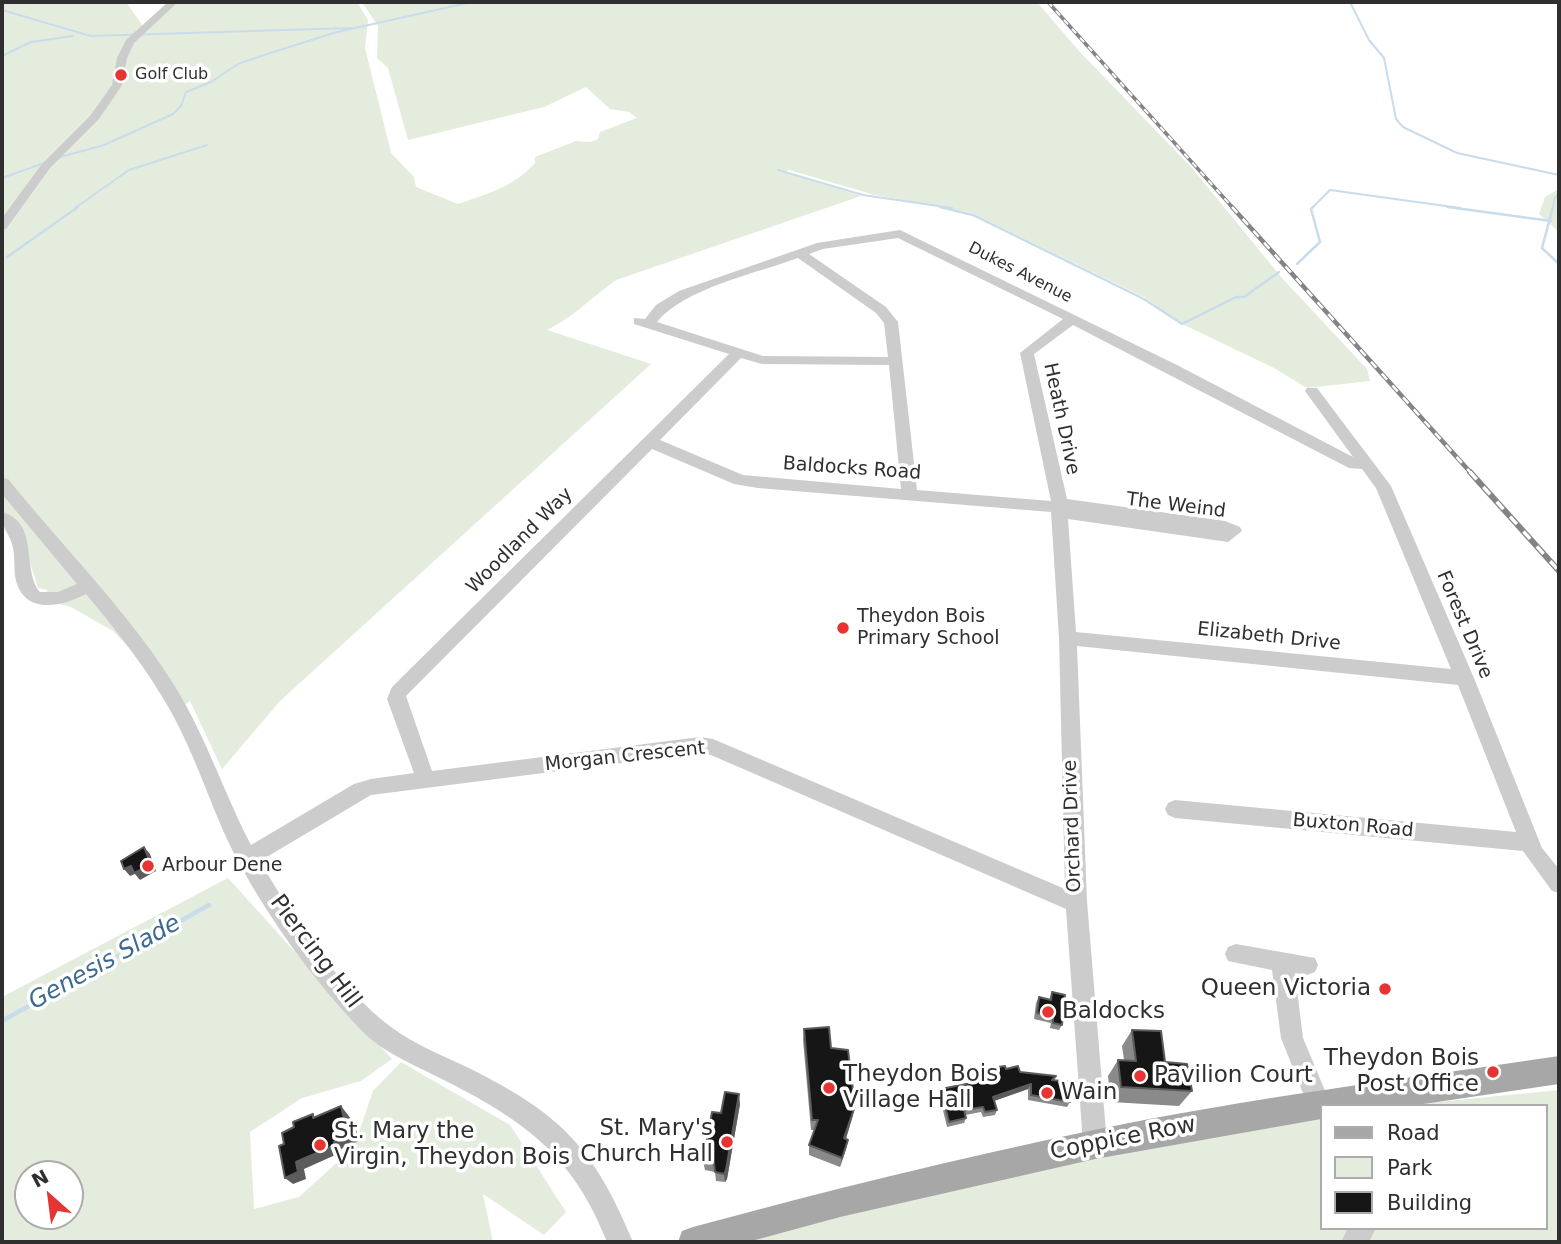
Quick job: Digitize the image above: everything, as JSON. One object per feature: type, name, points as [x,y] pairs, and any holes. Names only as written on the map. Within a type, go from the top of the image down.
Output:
[{"type":"main road","name":"Coppice Row","points":[[1333,1104],[1444,1096],[1559,1070]]},
{"type":"main road","name":"Coppice Row","points":[[692,1242],[840,1202],[1095,1144],[1319,1105]]},
{"type":"street","points":[[2,226],[46,166],[94,118],[106,101],[117,85],[122,58],[130,42],[173,2]]},
{"type":"street","name":"Dukes Avenue","points":[[737,354],[642,322],[684,294],[821,246],[900,234],[1342,458],[1357,465],[1368,464]]},
{"type":"street","points":[[800,254],[891,322],[909,495]]},
{"type":"street","name":"Heath Drive","points":[[1059,508],[1027,353],[1072,319]]},
{"type":"street","points":[[737,354],[762,360],[895,361]]},
{"type":"street","name":"Woodland Way","points":[[426,780],[396,699],[398,692],[737,354]]},
{"type":"street","name":"Forest Drive","points":[[1312,391],[1383,486],[1465,678],[1539,862],[1559,884]]},
{"type":"street","name":"Baldocks Road","points":[[650,442],[740,480],[1059,508]]},
{"type":"street","name":"Piercing Hill","points":[[2,482],[148,661],[182,713],[247,858],[318,963],[371,1025],[406,1051],[500,1096],[542,1123],[564,1143],[586,1170],[620,1242]]},
{"type":"street","name":"The Weind","points":[[1059,508],[1230,528],[1234,534],[1222,535],[1059,508]]},
{"type":"street","name":"Orchard Drive","points":[[1059,508],[1068,638],[1076,901],[1095,1144]]},
{"type":"street","points":[[2,518],[15,530],[21,542],[25,581],[30,592],[41,600],[58,601],[86,586]]},
{"type":"street","name":"Elizabeth Drive","points":[[1068,638],[1465,678]]},
{"type":"street","name":"Morgan Crescent","points":[[247,858],[361,790],[700,745],[713,747],[1060,898],[1076,901]]},
{"type":"street","name":"Buxton Road","points":[[1175,809],[1532,843]]},
{"type":"street","points":[[1236,954],[1307,965]]},
{"type":"street","points":[[1282,961],[1292,1038],[1319,1105]]},
{"type":"green space","points":[[2,2],[126,2],[145,29],[176,2],[357,2],[368,20],[365,48],[391,153],[414,177],[416,187],[458,204],[509,184],[535,163],[535,157],[576,141],[591,142],[598,139],[600,132],[637,118],[629,112],[610,109],[586,87],[544,107],[408,140],[388,68],[377,58],[378,26],[362,2],[1037,2],[1079,51],[1192,168],[1282,278],[1367,369],[1370,381],[1307,388],[1274,368],[1178,322],[1146,298],[969,212],[875,195],[789,170],[785,172],[861,196],[616,280],[547,330],[651,364],[280,701],[222,769],[190,701],[184,705],[113,631],[71,607],[39,599],[48,590],[38,588],[19,528],[2,514]]},
{"type":"green space","points":[[1559,189],[1559,232],[1539,214],[1545,197]]},
{"type":"green space","points":[[228,878],[392,1059],[361,1081],[302,1098],[250,1132],[254,1209],[299,1197],[354,1147],[373,1091],[401,1062],[510,1125],[566,1212],[544,1235],[483,1194],[493,1242],[2,1242],[2,997]]},
{"type":"green space","points":[[1559,1090],[1559,1242],[733,1242],[847,1211],[1274,1120],[1320,1115],[1320,1230],[1547,1230],[1547,1104],[1418,1104]]},
{"type":"building","points":[[144,847],[151,865],[134,873],[131,866],[124,869],[121,861]]},
{"type":"building","name":"Baldocks","points":[[1052,992],[1065,995],[1062,1025],[1053,1023],[1053,1017],[1037,1013],[1039,997],[1051,1000]]},
{"type":"building","name":"Theydon Bois Village Hall","points":[[829,1027],[831,1048],[848,1050],[855,1106],[844,1138],[848,1140],[842,1158],[809,1145],[818,1120],[812,1120],[804,1029]]},
{"type":"building","points":[[1132,1030],[1161,1031],[1165,1062],[1187,1064],[1192,1091],[1121,1087],[1118,1060],[1136,1061]]},
{"type":"building","points":[[1005,1066],[1006,1069],[1018,1066],[1020,1072],[1056,1076],[1052,1080],[1070,1082],[1070,1102],[1031,1095],[1031,1084],[993,1097],[997,1110],[985,1112],[983,1107],[964,1110],[966,1118],[949,1122],[941,1089],[976,1082],[973,1071]]},
{"type":"building","name":"St. Mary's Church Hall","points":[[725,1092],[739,1094],[724,1174],[715,1172],[714,1163],[703,1161],[712,1112],[721,1113]]},
{"type":"building","name":"St. Mary the Virgin, Theydon Bois","points":[[341,1106],[344,1119],[348,1117],[352,1134],[334,1142],[335,1145],[296,1162],[298,1172],[285,1178],[279,1146],[284,1144],[282,1133],[294,1127],[293,1122],[313,1114],[313,1118]]},
{"type":"waterway","points":[[57,158],[104,145],[173,114],[181,106],[186,92],[211,82],[238,64],[337,32],[472,2]]},
{"type":"waterway","points":[[1350,2],[1369,40],[1384,58],[1396,119],[1403,127],[1457,153],[1559,175]]},
{"type":"waterway","points":[[2,10],[91,36],[351,28]]},
{"type":"waterway","points":[[2,56],[31,42],[73,36]]},
{"type":"waterway","points":[[75,208],[129,170],[207,145]]},
{"type":"waterway","points":[[2,178],[47,162]]},
{"type":"waterway","points":[[778,170],[863,195],[952,208]]},
{"type":"waterway","points":[[1297,264],[1320,242],[1311,209],[1330,190],[1460,208]]},
{"type":"waterway","points":[[1553,208],[1555,197],[1559,194]]},
{"type":"waterway","points":[[7,257],[78,207]]},
{"type":"waterway","points":[[940,207],[973,215],[1144,299],[1182,324],[1236,297],[1244,297],[1279,272]]},
{"type":"waterway","points":[[1448,207],[1549,221]]},
{"type":"waterway","points":[[1549,221],[1553,207]]},
{"type":"waterway","points":[[1549,221],[1542,248],[1559,264]]},
{"type":"waterway","name":"Genesis Slade","points":[[2,1021],[209,905]]},
{"type":"railway","points":[[1048,2],[1233,208]]},
{"type":"railway","points":[[1232,207],[1471,473]]},
{"type":"railway","points":[[1470,472],[1559,571]]},
{"type":"place","name":"Golf Club","points":[[121,75]]},
{"type":"place","name":"Theydon Bois Primary School","points":[[843,628]]},
{"type":"place","name":"Arbour Dene","points":[[148,866]]},
{"type":"place","name":"Queen Victoria","points":[[1385,989]]},
{"type":"place","name":"Baldocks","points":[[1048,1012]]},
{"type":"place","name":"Theydon Bois Post Office","points":[[1493,1072]]},
{"type":"place","name":"Pavilion Court","points":[[1140,1076]]},
{"type":"place","name":"Theydon Bois Village Hall","points":[[829,1088]]},
{"type":"place","name":"Wain","points":[[1047,1093]]},
{"type":"place","name":"St. Mary's Church Hall","points":[[727,1142]]},
{"type":"place","name":"St. Mary the Virgin, Theydon Bois","points":[[320,1145]]}]
